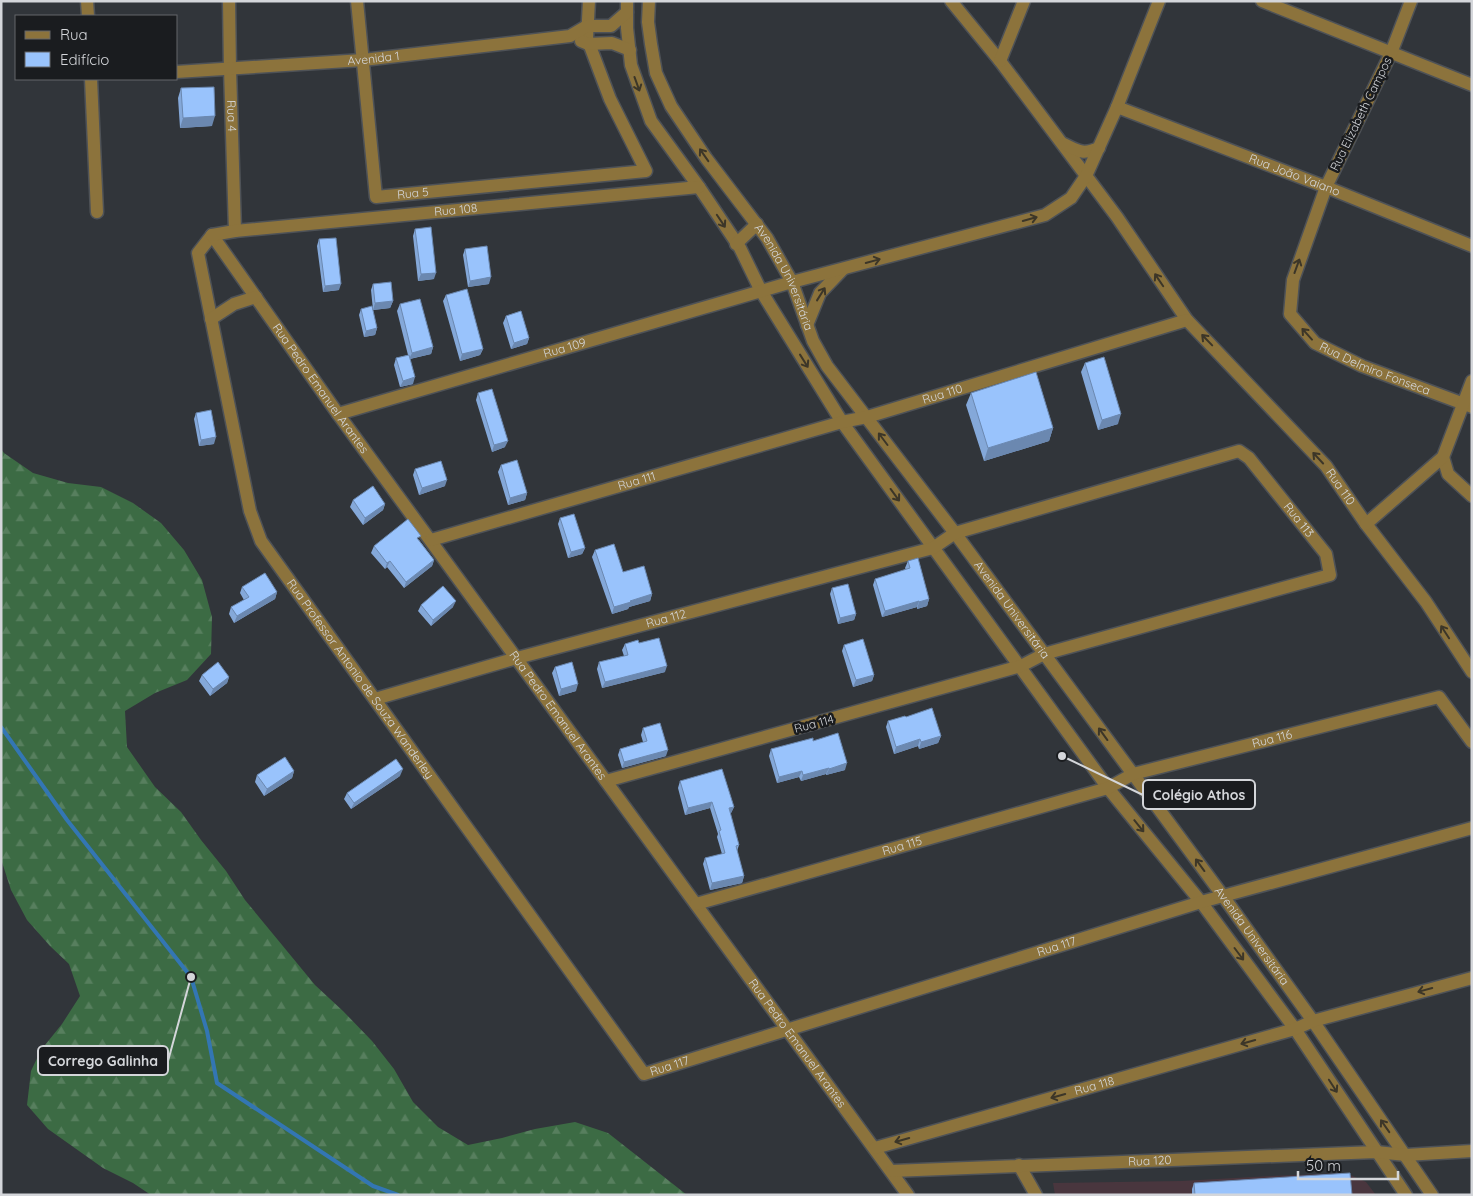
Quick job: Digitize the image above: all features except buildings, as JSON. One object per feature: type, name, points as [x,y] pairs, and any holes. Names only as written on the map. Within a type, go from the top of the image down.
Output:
[{"type":"street","points":[[88,1],[88,15]]},
{"type":"street","name":"Rua 4","points":[[230,1],[235,231]]},
{"type":"street","name":"Rua 5","points":[[357,1],[376,197],[646,170],[610,99],[588,44]]},
{"type":"street","points":[[588,44],[586,38],[589,1]]},
{"type":"street","name":"Avenida Universitária","points":[[648,1],[648,22],[654,63],[671,106],[706,158],[767,238],[792,282],[813,341],[827,366],[955,533],[1223,896],[1313,1020],[1432,1195]]},
{"type":"street","name":"Rua 110","points":[[951,1],[1000,61],[1117,217],[1187,320],[1326,466],[1366,524],[1426,602],[1472,672]]},
{"type":"street","points":[[1000,61],[1024,1]]},
{"type":"street","points":[[792,282],[1045,214],[1071,198],[1086,176],[1159,1]]},
{"type":"street","points":[[1262,1],[1472,85]]},
{"type":"street","name":"Rua Elizabeth Campos","points":[[1290,314],[1293,280],[1326,187],[1391,53],[1411,1]]},
{"type":"street","points":[[587,26],[611,26],[627,6]]},
{"type":"street","name":"Avenida Universitária","points":[[627,6],[631,65],[651,121],[736,244],[761,291],[842,422],[1108,788],[1201,902],[1295,1029],[1406,1195]]},
{"type":"street","name":"Avenida 1","points":[[178,72],[363,60],[570,36],[587,26]]},
{"type":"street","points":[[570,36],[588,44],[612,43],[630,50]]},
{"type":"street","points":[[91,80],[97,212]]},
{"type":"street","name":"Rua João Vaiano","points":[[1116,107],[1326,187],[1472,246]]},
{"type":"street","points":[[1061,143],[1079,152],[1089,152],[1098,148]]},
{"type":"street","name":"Rua 108","points":[[212,235],[235,231],[699,188]]},
{"type":"street","points":[[736,244],[757,224]]},
{"type":"street","name":"Rua Pedro Emanuel Arantes","points":[[212,235],[338,414],[874,1148],[892,1170],[908,1195]]},
{"type":"street","name":"Rua Professor Antonio de Souza Wanderley","points":[[212,235],[198,253],[250,511],[261,541],[644,1074]]},
{"type":"street","points":[[807,325],[820,293],[843,269]]},
{"type":"street","name":"Rua 109","points":[[338,414],[792,282]]},
{"type":"street","points":[[211,319],[234,304],[256,297]]},
{"type":"street","name":"Rua Delmiro Fonseca","points":[[1290,314],[1316,343],[1362,366],[1467,405]]},
{"type":"street","name":"Rua 110","points":[[842,422],[867,417],[1187,320]]},
{"type":"street","points":[[1366,524],[1443,457],[1467,405],[1472,381]]},
{"type":"street","name":"Rua 111","points":[[430,540],[842,422]]},
{"type":"street","name":"Rua 113","points":[[955,533],[1240,451],[1249,458],[1326,554],[1330,575],[1044,654],[1021,666]]},
{"type":"street","points":[[1443,457],[1448,474],[1472,496]]},
{"type":"street","name":"Rua 112","points":[[374,699],[517,658],[934,548],[955,533]]},
{"type":"street","name":"Rua 114","points":[[606,781],[1021,666]]},
{"type":"street","name":"Rua 116","points":[[1108,788],[1133,774],[1438,697],[1472,742]]},
{"type":"street","name":"Rua 115","points":[[696,904],[1108,788]]},
{"type":"street","name":"Rua 117","points":[[644,1074],[1201,902],[1472,828]]},
{"type":"street","name":"Rua 118","points":[[874,1148],[1295,1029],[1313,1020],[1472,978]]},
{"type":"street","name":"Rua 120","points":[[892,1170],[1376,1152],[1406,1155],[1472,1152]]},
{"type":"street","points":[[1019,1165],[1036,1195]]},
{"type":"shaded area","points":[[1346,1173],[1366,1182],[1376,1195],[1055,1195],[1053,1183],[1181,1181]]},
{"type":"green space","points":[[1,449],[33,473],[68,483],[101,487],[133,503],[161,523],[184,550],[202,580],[212,617],[211,654],[187,680],[155,693],[125,711],[127,747],[155,787],[181,812],[226,871],[245,900],[315,985],[372,1041],[394,1069],[413,1102],[438,1127],[468,1145],[535,1129],[575,1122],[608,1133],[687,1195],[151,1195],[133,1183],[103,1168],[48,1129],[27,1105],[31,1071],[41,1050],[62,1024],[80,996],[69,964],[27,920],[11,890],[1,859]]},
{"type":"waterway","points":[[1,727],[67,820],[191,977],[207,1031],[217,1083],[373,1186],[398,1195]]},
{"type":"place","name":"Colégio Athos","points":[[1062,756]]},
{"type":"place","name":"Corrego Galinha","points":[[191,977]]}]
